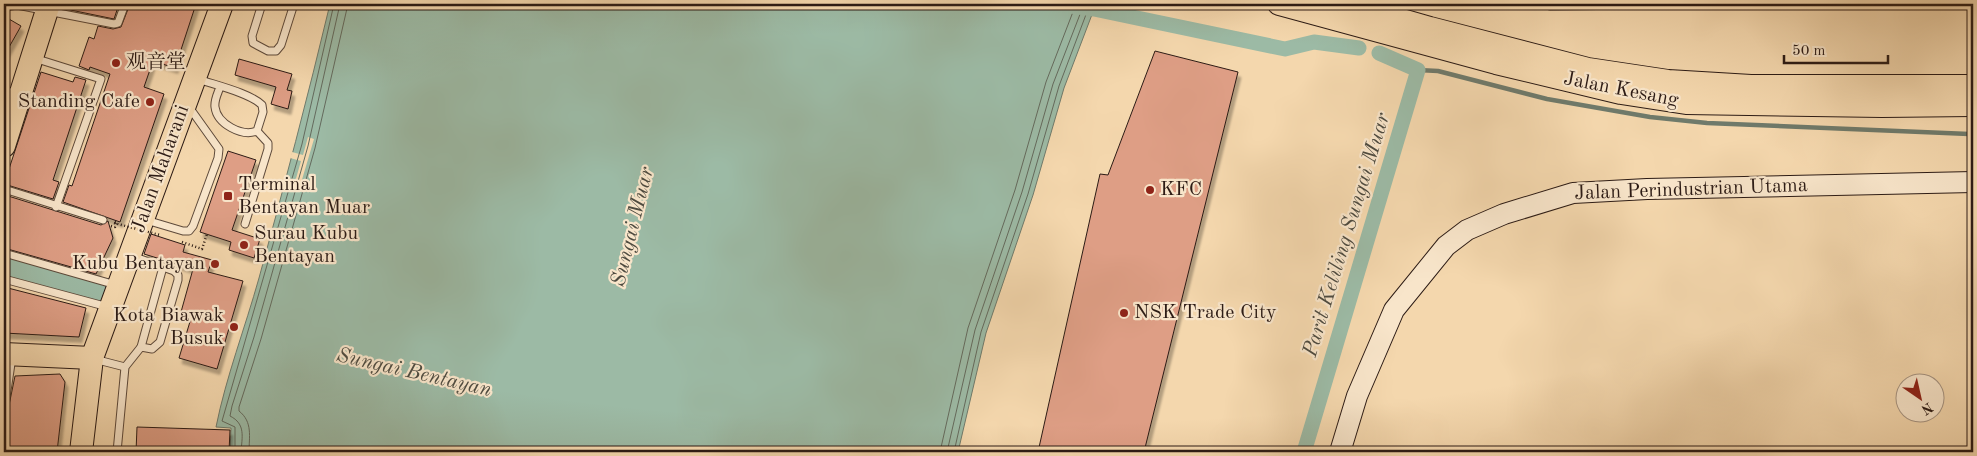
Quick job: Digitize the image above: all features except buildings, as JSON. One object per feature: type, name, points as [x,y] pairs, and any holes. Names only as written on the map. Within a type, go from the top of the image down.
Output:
[{"type":"main road","name":"Jalan Maharani","points":[[81,452],[92,358],[222,4]]},
{"type":"main road","name":"Jalan Kesang","points":[[1279,4],[1496,63],[1621,93],[1686,103],[1973,105]]},
{"type":"main road","name":"Jalan Kesang","points":[[1346,4],[1588,69],[1668,81],[1751,86],[1973,86]]},
{"type":"main road","points":[[4,146],[12,93],[32,57],[48,7]]},
{"type":"main road","points":[[8,354],[92,358]]},
{"type":"street","points":[[1941,105],[1973,117]]},
{"type":"street","name":"Jalan Perindustrian Utama","points":[[1340,452],[1357,396],[1394,310],[1446,246],[1467,230],[1533,204],[1573,193],[1647,189],[1973,182]]},
{"type":"lane","points":[[4,7],[16,4],[48,7],[114,24],[118,23],[125,4]]},
{"type":"lane","points":[[262,4],[252,36],[253,43],[268,51],[276,51],[281,44],[294,4]]},
{"type":"lane","points":[[1550,6],[1740,4]]},
{"type":"lane","points":[[32,57],[100,79],[56,207]]},
{"type":"lane","points":[[195,78],[257,100],[262,105],[263,112],[256,131]]},
{"type":"lane","points":[[220,87],[215,104],[216,110],[227,125],[232,129],[250,133],[256,131]]},
{"type":"lane","points":[[143,220],[189,231],[196,218],[218,158],[219,149],[185,103]]},
{"type":"lane","points":[[245,224],[268,149],[268,143],[256,131]]},
{"type":"lane","points":[[4,190],[103,220]]},
{"type":"lane","points":[[4,253],[118,286]]},
{"type":"lane","points":[[130,255],[174,271],[178,275],[160,342],[152,349],[141,347]]},
{"type":"lane","points":[[117,452],[125,367],[141,347],[163,267]]},
{"type":"lane","points":[[4,280],[111,307]]},
{"type":"lane","points":[[4,412],[8,354]]},
{"type":"lane","points":[[92,358],[125,367]]},
{"type":"path","points":[[114,224],[160,235]]},
{"type":"path","points":[[185,242],[202,249],[207,234]]},
{"type":"water","name":"Sungai Muar","points":[[330,4],[1096,4],[1064,88],[1033,195],[986,333],[958,452],[230,452],[231,428],[216,427],[220,408],[254,297]]},
{"type":"pier","points":[[308,137],[314,139],[301,183],[295,182],[301,161],[290,158],[292,152],[303,155]]},
{"type":"waterway","name":"Parit Keliling Sungai Muar","points":[[1055,4],[1094,9],[1285,49],[1314,42],[1359,48]]},
{"type":"waterway","name":"Parit Keliling Sungai Muar","points":[[1304,452],[1418,70],[1379,53]]},
{"type":"waterway","points":[[1418,70],[1438,71],[1547,99],[1650,117],[1707,123],[1969,134]]},
{"type":"waterway","name":"Sungai Bentayan","points":[[4,268],[99,291]]},
{"type":"place","name":"观音堂","points":[[116,63]]},
{"type":"place","name":"Standing Cafe","points":[[150,102]]},
{"type":"place","name":"KFC","points":[[1150,190]]},
{"type":"place","name":"Terminal Bentayan Muar","points":[[228,196]]},
{"type":"place","name":"Surau Kubu Bentayan","points":[[244,245]]},
{"type":"place","name":"Kubu Bentayan","points":[[215,264]]},
{"type":"place","name":"NSK Trade City","points":[[1124,313]]},
{"type":"place","name":"Kota Biawak Busuk","points":[[234,327]]}]
